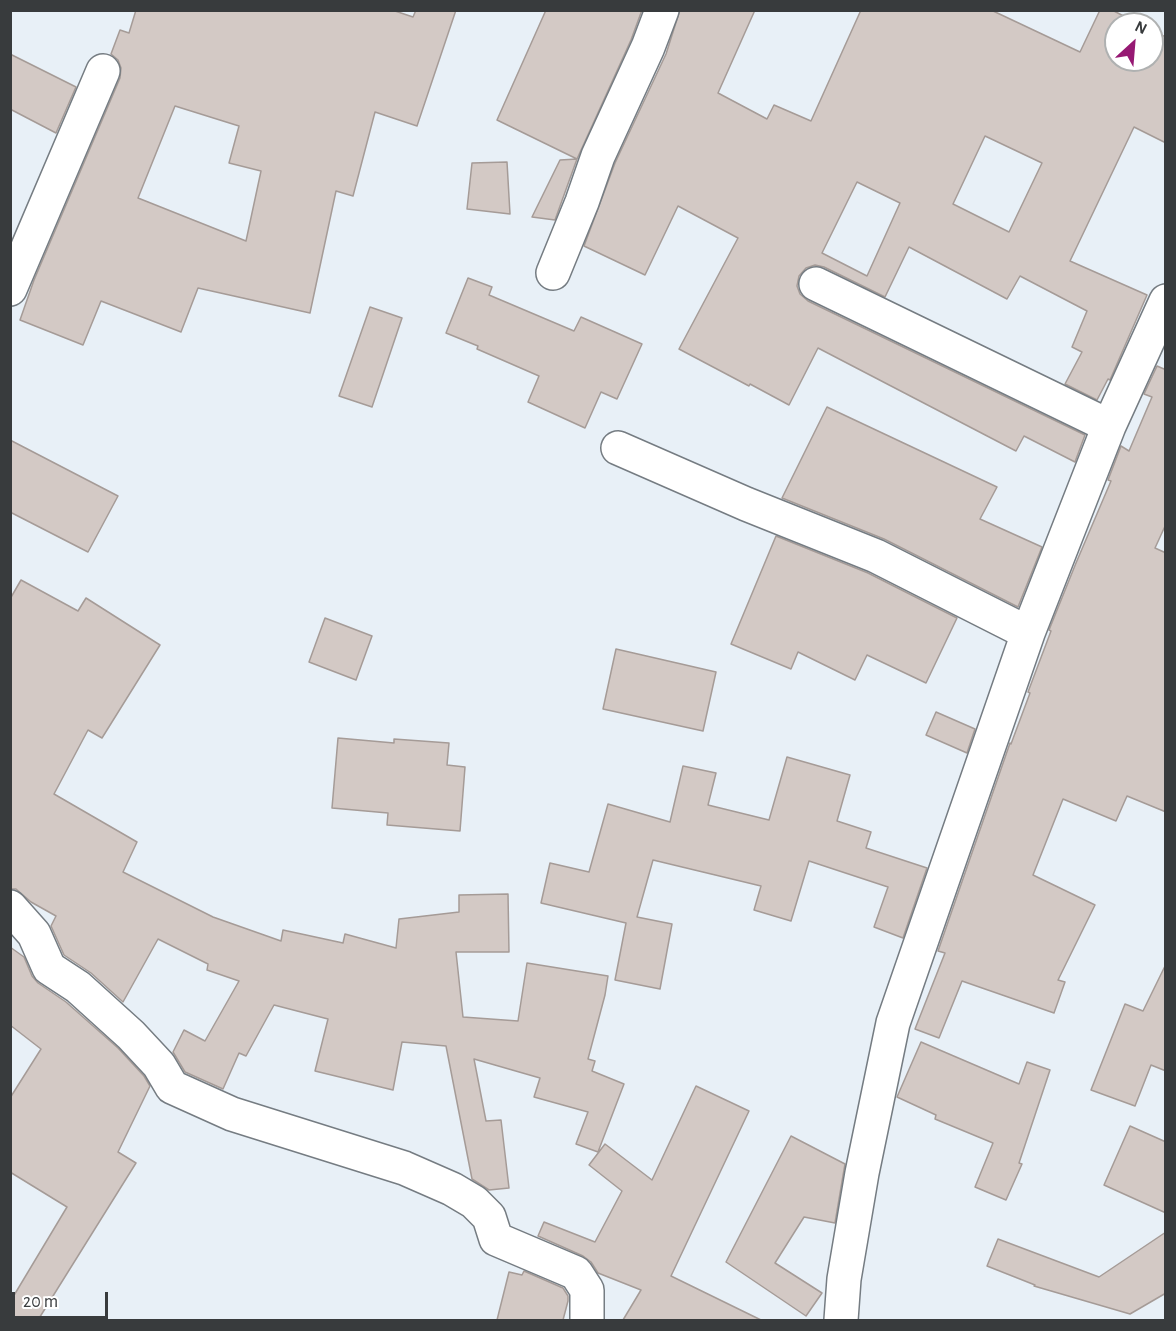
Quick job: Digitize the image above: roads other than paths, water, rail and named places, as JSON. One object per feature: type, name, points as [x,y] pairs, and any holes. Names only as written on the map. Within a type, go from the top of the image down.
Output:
[{"type":"street","points":[[553,273],[598,156],[648,47],[662,10]]},
{"type":"street","points":[[10,289],[103,71]]},
{"type":"street","points":[[816,284],[1109,426]]},
{"type":"street","points":[[841,1320],[843,1279],[893,1023],[1028,633],[1109,426],[1166,301]]},
{"type":"street","points":[[618,448],[746,504],[876,556],[1028,633]]},
{"type":"street","points":[[10,907],[34,934],[49,968],[78,987],[131,1035],[159,1065],[172,1087],[232,1114],[404,1168],[452,1189],[474,1202],[489,1217],[496,1239],[576,1273],[586,1290],[587,1320]]}]
